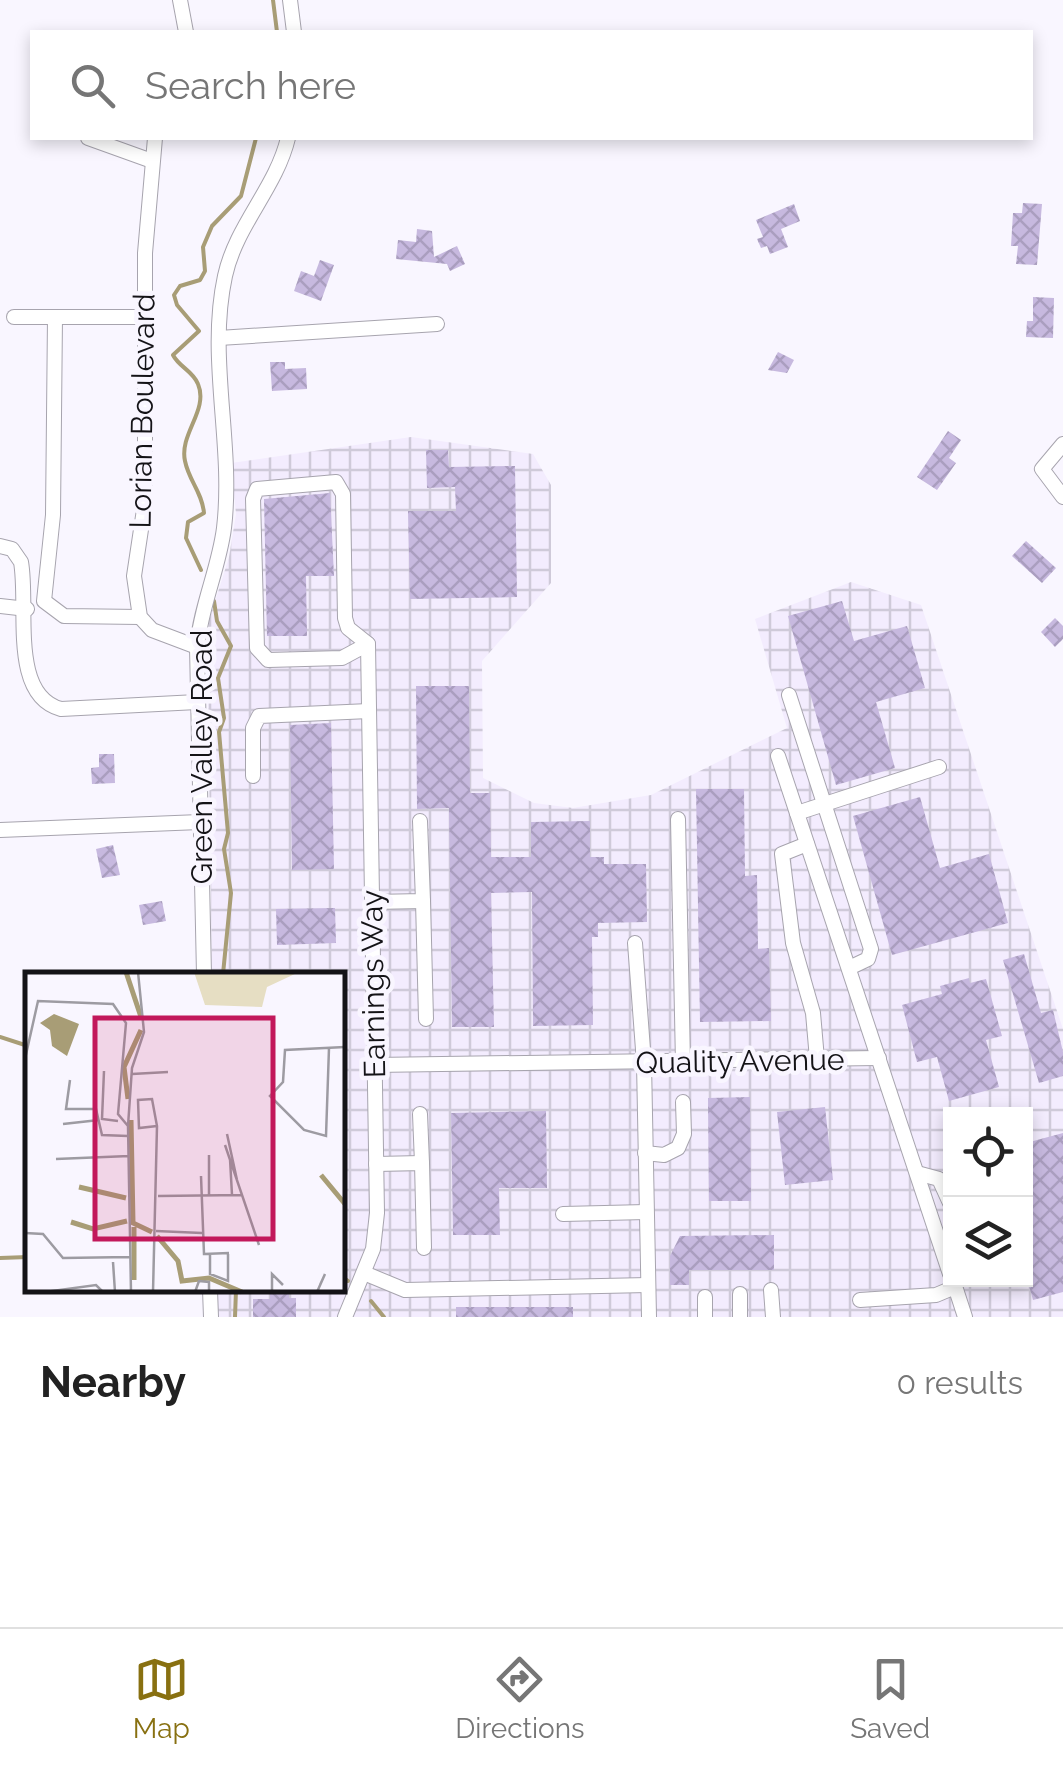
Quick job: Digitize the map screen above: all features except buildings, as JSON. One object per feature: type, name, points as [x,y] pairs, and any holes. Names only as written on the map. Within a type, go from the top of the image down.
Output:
[{"type":"street","points":[[180,0],[186,30]]},
{"type":"street","points":[[290,0],[294,30]]},
{"type":"street","points":[[94,140],[152,161]]},
{"type":"street","name":"Lorian Boulevard","points":[[140,617],[134,576],[145,503],[145,317],[155,140]]},
{"type":"street","name":"Green Valley Road","points":[[204,972],[198,647],[205,592],[224,528],[219,338],[222,297],[232,252],[277,170],[287,140]]},
{"type":"street","points":[[14,318],[145,317]]},
{"type":"street","points":[[54,318],[54,514],[44,601],[64,616],[140,617],[152,630],[170,640],[198,647]]},
{"type":"street","points":[[219,338],[437,324]]},
{"type":"street","points":[[1063,444],[1042,469],[1063,497]]},
{"type":"street","points":[[336,482],[340,486],[345,618],[348,628],[368,644],[342,658],[262,657],[256,632],[253,499],[257,489],[336,482]]},
{"type":"street","points":[[0,546],[12,549],[22,562],[29,683],[50,706],[82,709],[198,702]]},
{"type":"street","points":[[0,606],[26,609]]},
{"type":"street","name":"Earnings Way","points":[[345,1317],[376,1232],[368,644]]},
{"type":"street","points":[[789,695],[870,949],[868,959],[849,968]]},
{"type":"street","points":[[253,776],[253,728],[258,716],[369,710]]},
{"type":"street","points":[[778,756],[879,1058]]},
{"type":"street","points":[[797,813],[939,767]]},
{"type":"street","points":[[678,820],[683,1062]]},
{"type":"street","points":[[420,821],[426,1019]]},
{"type":"street","points":[[0,830],[200,822]]},
{"type":"street","points":[[808,844],[782,854],[793,943],[813,1013],[817,1060]]},
{"type":"street","points":[[819,878],[844,867]]},
{"type":"street","points":[[372,902],[424,901]]},
{"type":"street","points":[[634,942],[644,1064],[648,1317]]},
{"type":"street","name":"Quality Avenue","points":[[374,1065],[879,1058],[943,1248]]},
{"type":"street","points":[[645,1153],[664,1154],[678,1148],[684,1134],[683,1102]]},
{"type":"street","points":[[420,1114],[424,1248]]},
{"type":"street","points":[[376,1164],[422,1162]]},
{"type":"street","points":[[917,1173],[939,1179],[947,1197]]},
{"type":"street","points":[[563,1214],[646,1212]]},
{"type":"street","points":[[364,1273],[404,1290],[648,1292]]},
{"type":"street","points":[[860,1300],[936,1295],[946,1287]]},
{"type":"street","name":"Quality Avenue","points":[[956,1287],[965,1317]]},
{"type":"street","points":[[772,1290],[773,1317]]},
{"type":"street","points":[[210,1292],[211,1317]]},
{"type":"street","points":[[740,1294],[740,1317]]},
{"type":"street","points":[[705,1297],[706,1317]]},
{"type":"shaded area","points":[[411,437],[533,454],[551,485],[551,583],[482,661],[483,778],[534,803],[573,808],[651,795],[787,728],[755,619],[851,582],[921,605],[1063,1029],[1063,1317],[217,1317],[216,1292],[345,1292],[345,972],[212,972],[207,627],[229,557],[236,514],[231,463]]},
{"type":"waterway","points":[[273,0],[277,30]]},
{"type":"waterway","points":[[201,570],[186,538],[188,522],[204,513],[184,451],[200,394],[196,380],[173,355],[199,331],[177,305],[174,295],[180,286],[200,280],[205,271],[203,247],[212,226],[241,196],[255,140]]},
{"type":"waterway","points":[[214,601],[217,621],[231,646],[218,678],[224,718],[219,732],[228,833],[224,849],[231,893],[223,972]]},
{"type":"waterway","points":[[0,1037],[25,1045]]},
{"type":"waterway","points":[[0,1258],[25,1257]]},
{"type":"waterway","points":[[235,1317],[236,1292]]},
{"type":"waterway","points":[[371,1301],[384,1317]]}]
